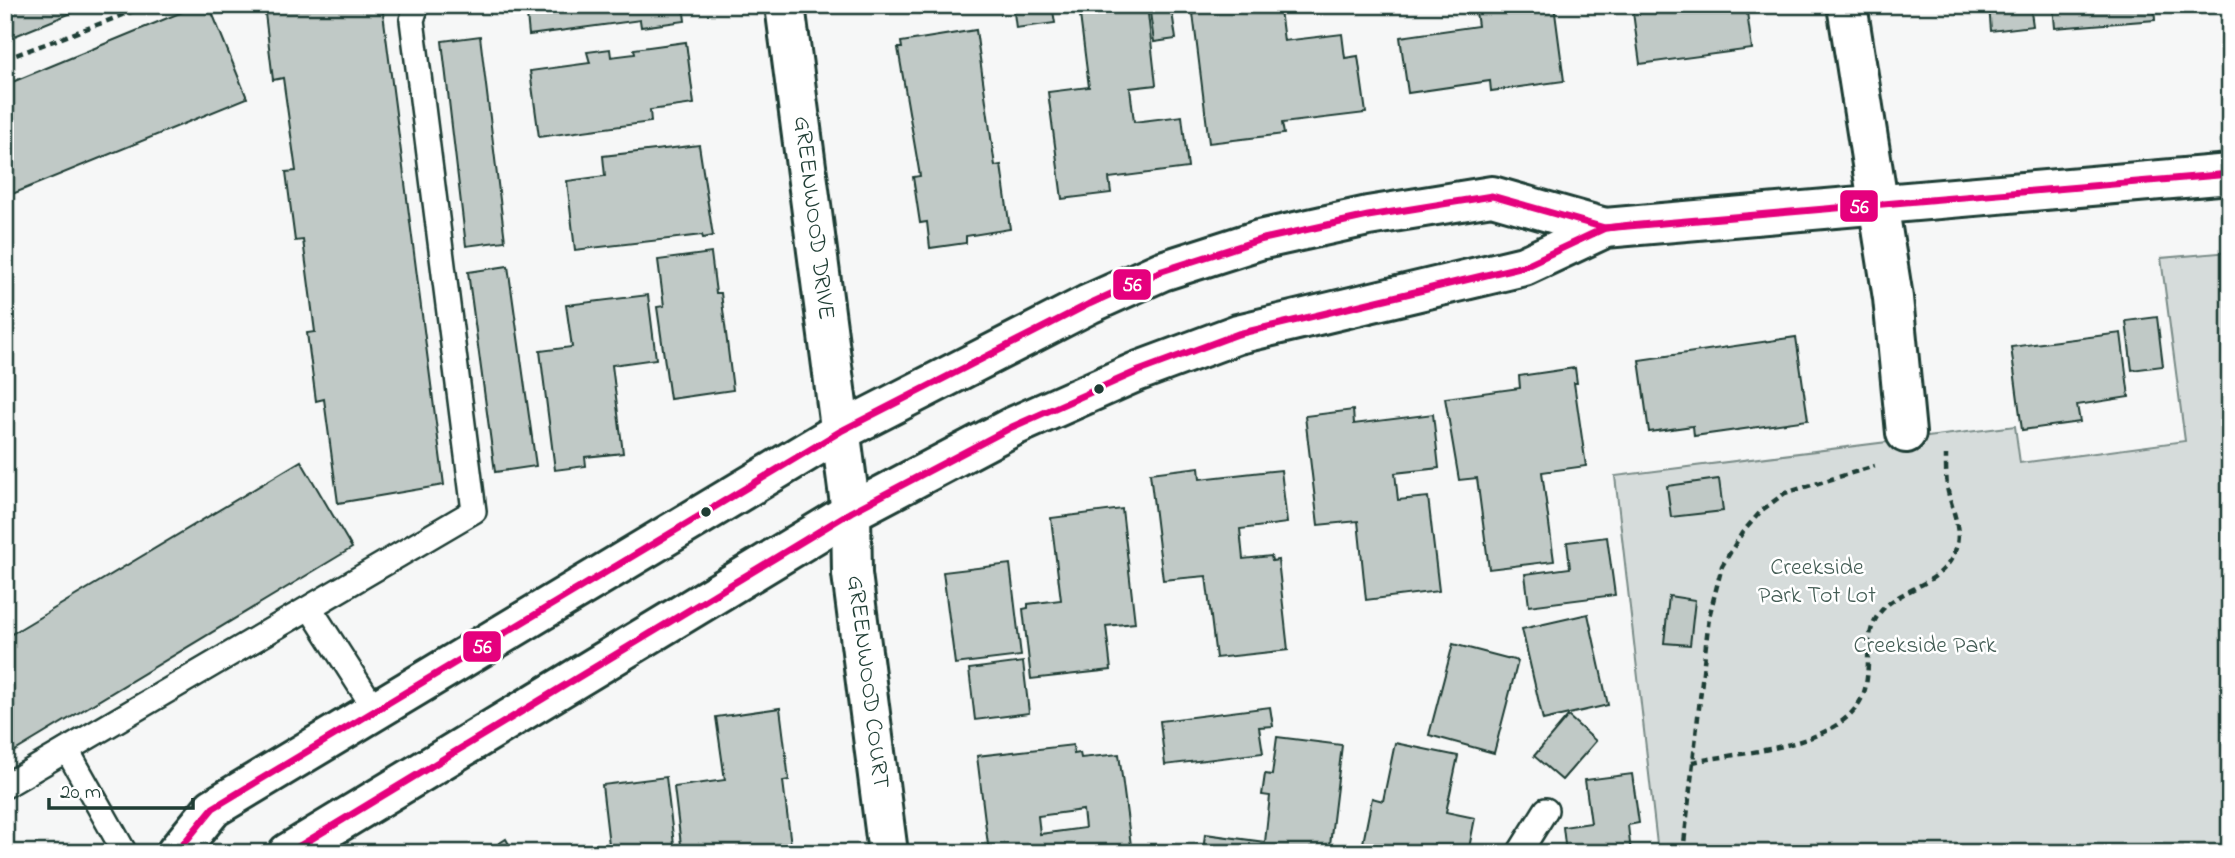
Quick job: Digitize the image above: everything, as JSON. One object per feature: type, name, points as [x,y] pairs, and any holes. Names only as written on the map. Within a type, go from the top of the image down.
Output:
[{"type":"main road","name":"GREENWOOD DRIVE","points":[[785,5],[851,512]]},
{"type":"main road","points":[[1847,5],[1893,298],[1906,433]]},
{"type":"main road","points":[[288,853],[851,512],[1012,426],[1136,372],[1238,334],[1524,266],[1605,228],[1877,202],[2230,174]]},
{"type":"main road","points":[[176,853],[214,808],[841,431],[1101,299],[1162,271],[1259,240],[1368,216],[1492,196],[1605,228]]},
{"type":"main road","name":"GREENWOOD COURT","points":[[851,512],[852,574],[888,853]]},
{"type":"lane","points":[[5,786],[474,511],[412,20],[417,5]]},
{"type":"lane","points":[[310,608],[376,711]]},
{"type":"lane","points":[[67,750],[125,853]]},
{"type":"lane","points":[[1520,853],[1546,810]]},
{"type":"path","points":[[5,60],[150,5]]},
{"type":"path","points":[[1684,853],[1709,617],[1722,566],[1742,533],[1762,510],[1785,493],[1868,467],[1910,462],[1906,433]]},
{"type":"path","points":[[1692,762],[1814,738],[1833,730],[1849,717],[1863,696],[1874,622],[1888,604],[1930,582],[1945,566],[1956,544],[1947,486],[1945,447]]},
{"type":"green space","name":"Creekside Park","points":[[2230,252],[2230,853],[1658,853],[1615,476],[2015,426],[2020,463],[2185,441],[2161,258]]},
{"type":"building","points":[[5,5],[91,5],[5,40]]},
{"type":"building","points":[[199,5],[209,5],[247,98],[5,197],[5,85]]},
{"type":"building","points":[[264,5],[382,5],[444,485],[338,503],[324,399],[316,401],[307,333],[315,332],[303,240],[295,241],[286,172],[296,171],[283,78],[273,80]]},
{"type":"building","points":[[526,5],[683,5],[685,21],[641,27],[640,20],[529,35]]},
{"type":"building","points":[[1013,5],[1061,5],[1062,10],[1053,11],[1055,23],[1016,28]]},
{"type":"building","points":[[1147,5],[1156,85],[1130,88],[1134,122],[1182,116],[1188,168],[1109,178],[1111,193],[1062,199],[1048,92],[1089,87],[1079,7]]},
{"type":"building","points":[[1149,5],[1171,5],[1176,39],[1154,42]]},
{"type":"building","points":[[1192,5],[1289,5],[1289,9],[1280,10],[1284,41],[1342,34],[1345,58],[1358,56],[1366,113],[1282,123],[1284,134],[1209,143]]},
{"type":"building","points":[[1475,5],[1554,5],[1564,81],[1491,91],[1490,81],[1408,93],[1400,37],[1478,26]]},
{"type":"building","points":[[1632,5],[1746,5],[1752,49],[1640,64]]},
{"type":"building","points":[[1989,5],[2030,5],[2033,26],[1991,31]]},
{"type":"building","points":[[2053,5],[2154,5],[2155,20],[2055,28]]},
{"type":"building","points":[[2187,5],[2230,5],[2230,11],[2188,14]]},
{"type":"building","points":[[976,30],[995,166],[1001,165],[1010,229],[966,236],[966,243],[930,248],[927,222],[920,223],[913,177],[920,176],[898,48],[902,48],[901,42]]},
{"type":"building","points":[[480,36],[505,241],[466,246],[442,41]]},
{"type":"building","points":[[686,42],[694,104],[650,110],[651,122],[539,137],[530,71],[590,63],[587,52],[610,49],[611,57],[635,54],[634,49]]},
{"type":"building","points":[[699,145],[713,236],[703,238],[702,235],[575,250],[567,181],[605,176],[603,156]]},
{"type":"building","points":[[711,253],[716,293],[721,293],[733,390],[670,399],[657,307],[664,306],[658,260]]},
{"type":"building","points":[[508,266],[536,466],[495,472],[468,272]]},
{"type":"building","points":[[648,295],[656,359],[612,365],[623,453],[585,457],[586,466],[555,470],[540,351],[572,347],[566,305]]},
{"type":"building","points":[[2157,317],[2163,366],[2132,370],[2126,321]]},
{"type":"building","points":[[2121,333],[2129,397],[2077,405],[2080,422],[2022,430],[2011,347]]},
{"type":"building","points":[[1796,337],[1808,420],[1694,436],[1693,426],[1649,432],[1639,360]]},
{"type":"building","points":[[1575,368],[1577,383],[1574,383],[1586,466],[1542,472],[1554,561],[1489,569],[1477,478],[1459,480],[1445,398],[1520,388],[1519,376]]},
{"type":"building","points":[[1353,410],[1354,424],[1433,414],[1439,468],[1395,473],[1398,500],[1428,497],[1439,591],[1366,600],[1358,521],[1318,525],[1305,416]]},
{"type":"building","points":[[301,461],[352,548],[5,757],[5,638]]},
{"type":"building","points":[[1199,467],[1200,479],[1281,470],[1287,523],[1240,529],[1243,559],[1271,556],[1272,561],[1278,560],[1288,650],[1216,658],[1206,576],[1163,580],[1150,473]]},
{"type":"building","points":[[1719,479],[1723,511],[1671,517],[1667,486]]},
{"type":"building","points":[[1122,509],[1135,623],[1106,626],[1111,670],[1031,679],[1023,609],[1028,608],[1028,604],[1061,600],[1051,518]]},
{"type":"building","points":[[1607,537],[1615,595],[1529,606],[1525,574],[1570,568],[1567,542]]},
{"type":"building","points":[[1010,564],[1021,656],[955,664],[943,572]]},
{"type":"building","points":[[1669,596],[1695,600],[1690,645],[1664,643]]},
{"type":"building","points":[[1588,614],[1608,705],[1543,720],[1522,629]]},
{"type":"building","points":[[1453,644],[1518,661],[1494,753],[1429,735]]},
{"type":"building","points":[[1023,662],[1029,713],[975,720],[969,669]]},
{"type":"building","points":[[1270,707],[1273,726],[1259,727],[1263,753],[1165,765],[1160,721]]},
{"type":"building","points":[[780,708],[789,780],[783,781],[792,853],[682,853],[674,787],[725,780],[716,717]]},
{"type":"building","points":[[1568,716],[1596,741],[1562,780],[1534,756]]},
{"type":"building","points":[[1277,737],[1342,745],[1329,853],[1203,853],[1205,834],[1265,842],[1270,796],[1262,795],[1265,774],[1272,775]]},
{"type":"building","points":[[1395,743],[1458,756],[1446,812],[1475,818],[1468,853],[1361,853],[1372,798],[1383,801]]},
{"type":"building","points":[[1073,745],[1074,754],[1080,753],[1081,758],[1119,754],[1132,853],[989,853],[977,756]],"holes":[[[1083,810],[1085,828],[1040,834],[1038,816]]]},
{"type":"building","points":[[1632,774],[1639,823],[1628,825],[1631,853],[1566,853],[1563,827],[1591,823],[1585,780]]},
{"type":"building","points":[[666,777],[675,853],[610,853],[602,785]]},
{"type":"building","points":[[506,839],[514,853],[484,853]]},
{"type":"transit line","name":"56","points":[[176,853],[213,808],[841,431],[1089,304],[1162,271],[1259,240],[1368,216],[1492,196],[1605,228],[2230,174]]},
{"type":"transit line","name":"56","points":[[288,853],[851,512],[1012,427],[1136,372],[1238,334],[1524,266],[1605,228],[1631,225]]},
{"type":"park label","name":"Creekside Park Tot Lot","points":[[1817,582]]}]
